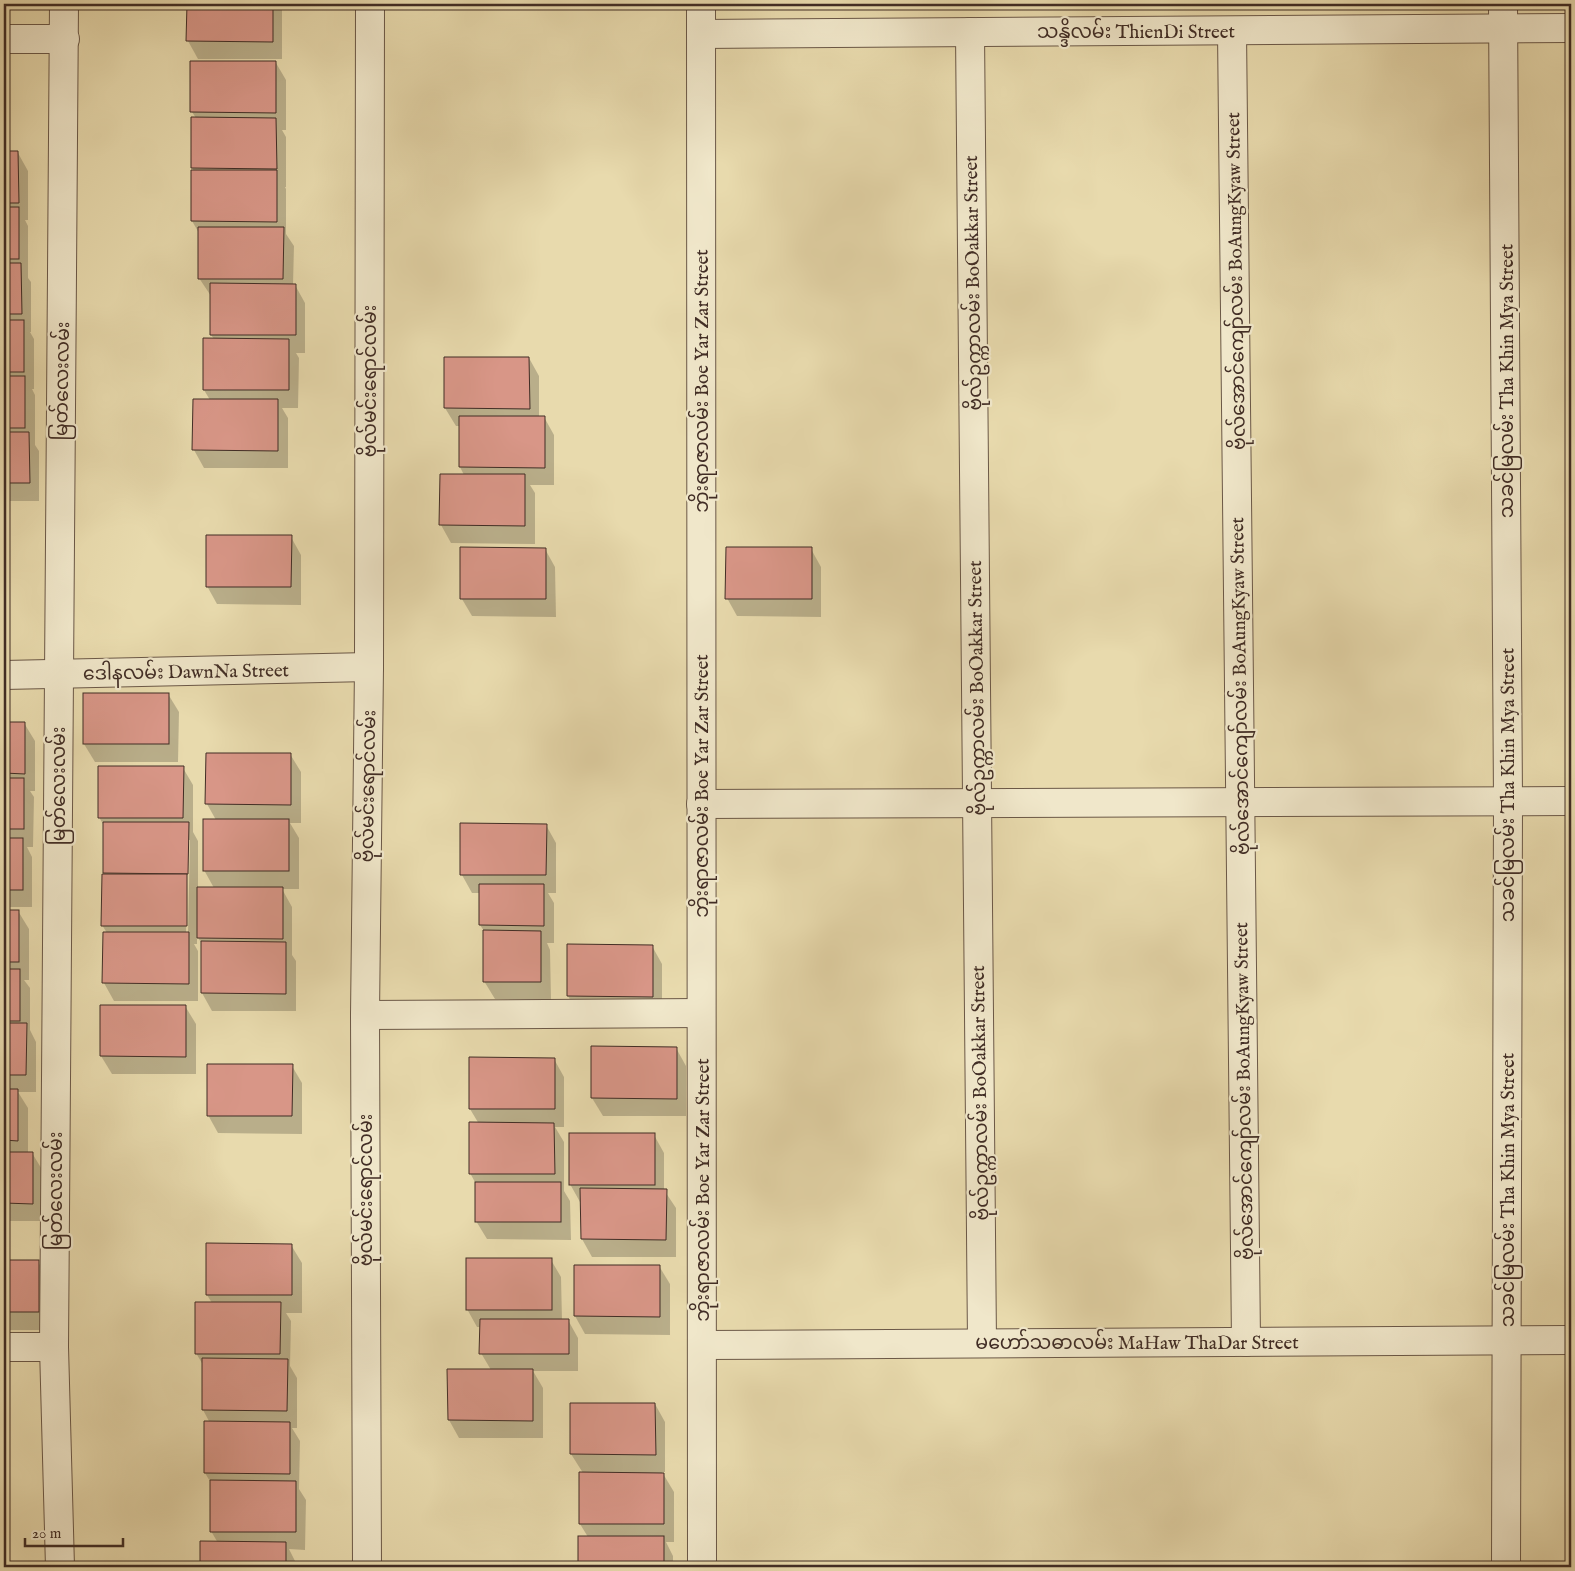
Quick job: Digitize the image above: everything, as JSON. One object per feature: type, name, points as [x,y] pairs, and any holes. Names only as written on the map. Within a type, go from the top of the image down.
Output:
[{"type":"street","name":"မြတ်လေးလမ်း","points":[[60,1567],[54,1347],[64,4]]},
{"type":"street","name":"ဗိုလ်မင်းရောင်လမ်း","points":[[367,1567],[365,1015],[369,667],[370,4]]},
{"type":"street","name":"ဘိုးရာဇာလမ်း Boe Yar Zar Street","points":[[701,4],[702,1567]]},
{"type":"street","name":"သန္ဒိလမ်း ThienDi Street","points":[[701,34],[1232,31],[1504,16],[1571,28]]},
{"type":"street","name":"သခင်မြလမ်း Tha Khin Mya Street","points":[[1504,16],[1508,801],[1506,1567]]},
{"type":"street","name":"ဗိုလ်အောင်ကျော်လမ်း BoAungKyaw Street","points":[[1232,31],[1246,1342]]},
{"type":"street","name":"ဗိုလ်ဥက္ကာလမ်း BoOakkar Street","points":[[970,32],[982,1343]]},
{"type":"street","points":[[4,39],[65,39]]},
{"type":"street","name":"ဒေါနလမ်း DawnNa Street","points":[[4,674],[369,667]]},
{"type":"street","points":[[701,804],[1571,801]]},
{"type":"street","points":[[365,1015],[701,1014]]},
{"type":"street","name":"မဟော်သဓာလမ်း MaHaw ThaDar Street","points":[[702,1345],[1571,1340]]},
{"type":"street","points":[[4,1347],[54,1347]]},
{"type":"building","points":[[187,4],[273,4],[273,42],[186,41]]},
{"type":"building","points":[[190,61],[276,61],[276,113],[190,112]]},
{"type":"building","points":[[191,117],[276,118],[277,169],[191,168]]},
{"type":"building","points":[[4,151],[18,151],[19,203],[4,203]]},
{"type":"building","points":[[191,170],[277,170],[277,222],[191,221]]},
{"type":"building","points":[[4,207],[19,207],[19,259],[4,259]]},
{"type":"building","points":[[198,227],[284,227],[283,279],[198,279]]},
{"type":"building","points":[[4,263],[21,263],[22,314],[4,314]]},
{"type":"building","points":[[210,283],[296,284],[296,335],[210,335]]},
{"type":"building","points":[[4,320],[24,320],[24,372],[4,372]]},
{"type":"building","points":[[203,338],[289,339],[289,390],[203,390]]},
{"type":"building","points":[[444,357],[529,357],[530,409],[444,408]]},
{"type":"building","points":[[4,376],[25,376],[25,428],[4,428]]},
{"type":"building","points":[[193,399],[278,399],[278,451],[192,450]]},
{"type":"building","points":[[459,416],[545,416],[545,468],[459,467]]},
{"type":"building","points":[[4,432],[29,432],[30,483],[4,483]]},
{"type":"building","points":[[440,474],[525,474],[525,526],[439,525]]},
{"type":"building","points":[[206,535],[292,535],[291,587],[206,587]]},
{"type":"building","points":[[460,547],[546,548],[546,599],[460,599]]},
{"type":"building","points":[[726,547],[812,547],[812,599],[725,599]]},
{"type":"building","points":[[83,693],[169,693],[169,744],[83,744]]},
{"type":"building","points":[[4,722],[25,722],[25,774],[4,773]]},
{"type":"building","points":[[206,753],[291,753],[291,805],[205,804]]},
{"type":"building","points":[[98,766],[184,766],[183,818],[98,818]]},
{"type":"building","points":[[4,778],[24,778],[24,829],[4,829]]},
{"type":"building","points":[[203,819],[289,819],[289,871],[203,871]]},
{"type":"building","points":[[103,822],[189,822],[188,874],[103,873]]},
{"type":"building","points":[[460,823],[547,824],[546,875],[460,875]]},
{"type":"building","points":[[4,838],[23,838],[23,890],[4,890]]},
{"type":"building","points":[[102,874],[187,874],[187,926],[101,926]]},
{"type":"building","points":[[479,884],[544,884],[544,926],[479,925]]},
{"type":"building","points":[[197,887],[283,887],[283,939],[197,938]]},
{"type":"building","points":[[4,910],[19,910],[19,962],[4,962]]},
{"type":"building","points":[[483,930],[541,931],[541,982],[483,982]]},
{"type":"building","points":[[103,932],[189,932],[189,984],[102,983]]},
{"type":"building","points":[[201,941],[286,942],[286,994],[201,993]]},
{"type":"building","points":[[567,944],[653,945],[653,997],[567,996]]},
{"type":"building","points":[[4,969],[20,969],[20,1021],[4,1021]]},
{"type":"building","points":[[100,1005],[186,1005],[186,1057],[100,1056]]},
{"type":"building","points":[[4,1023],[27,1023],[26,1075],[4,1075]]},
{"type":"building","points":[[591,1046],[677,1047],[677,1099],[591,1098]]},
{"type":"building","points":[[469,1057],[555,1058],[555,1109],[469,1109]]},
{"type":"building","points":[[207,1064],[293,1064],[292,1116],[207,1116]]},
{"type":"building","points":[[4,1089],[18,1089],[18,1141],[4,1140]]},
{"type":"building","points":[[469,1122],[554,1123],[555,1174],[469,1174]]},
{"type":"building","points":[[569,1133],[655,1133],[655,1185],[569,1185]]},
{"type":"building","points":[[4,1152],[33,1152],[33,1204],[4,1203]]},
{"type":"building","points":[[475,1182],[561,1182],[561,1222],[475,1222]]},
{"type":"building","points":[[580,1188],[667,1189],[666,1240],[581,1239]]},
{"type":"building","points":[[206,1243],[292,1244],[292,1295],[206,1295]]},
{"type":"building","points":[[466,1258],[552,1258],[552,1310],[466,1310]]},
{"type":"building","points":[[4,1260],[39,1260],[39,1312],[4,1312]]},
{"type":"building","points":[[574,1265],[660,1265],[660,1317],[574,1316]]},
{"type":"building","points":[[195,1302],[281,1302],[280,1354],[195,1354]]},
{"type":"building","points":[[480,1319],[569,1319],[569,1354],[479,1354]]},
{"type":"building","points":[[202,1358],[288,1359],[287,1411],[202,1410]]},
{"type":"building","points":[[447,1369],[533,1369],[533,1421],[448,1420]]},
{"type":"building","points":[[570,1403],[655,1403],[656,1455],[570,1454]]},
{"type":"building","points":[[204,1421],[290,1422],[290,1474],[204,1473]]},
{"type":"building","points":[[579,1472],[664,1473],[664,1524],[579,1524]]},
{"type":"building","points":[[210,1480],[296,1481],[296,1532],[210,1532]]},
{"type":"building","points":[[578,1536],[664,1536],[664,1567],[578,1567]]},
{"type":"building","points":[[200,1541],[286,1542],[286,1567],[200,1567]]}]
